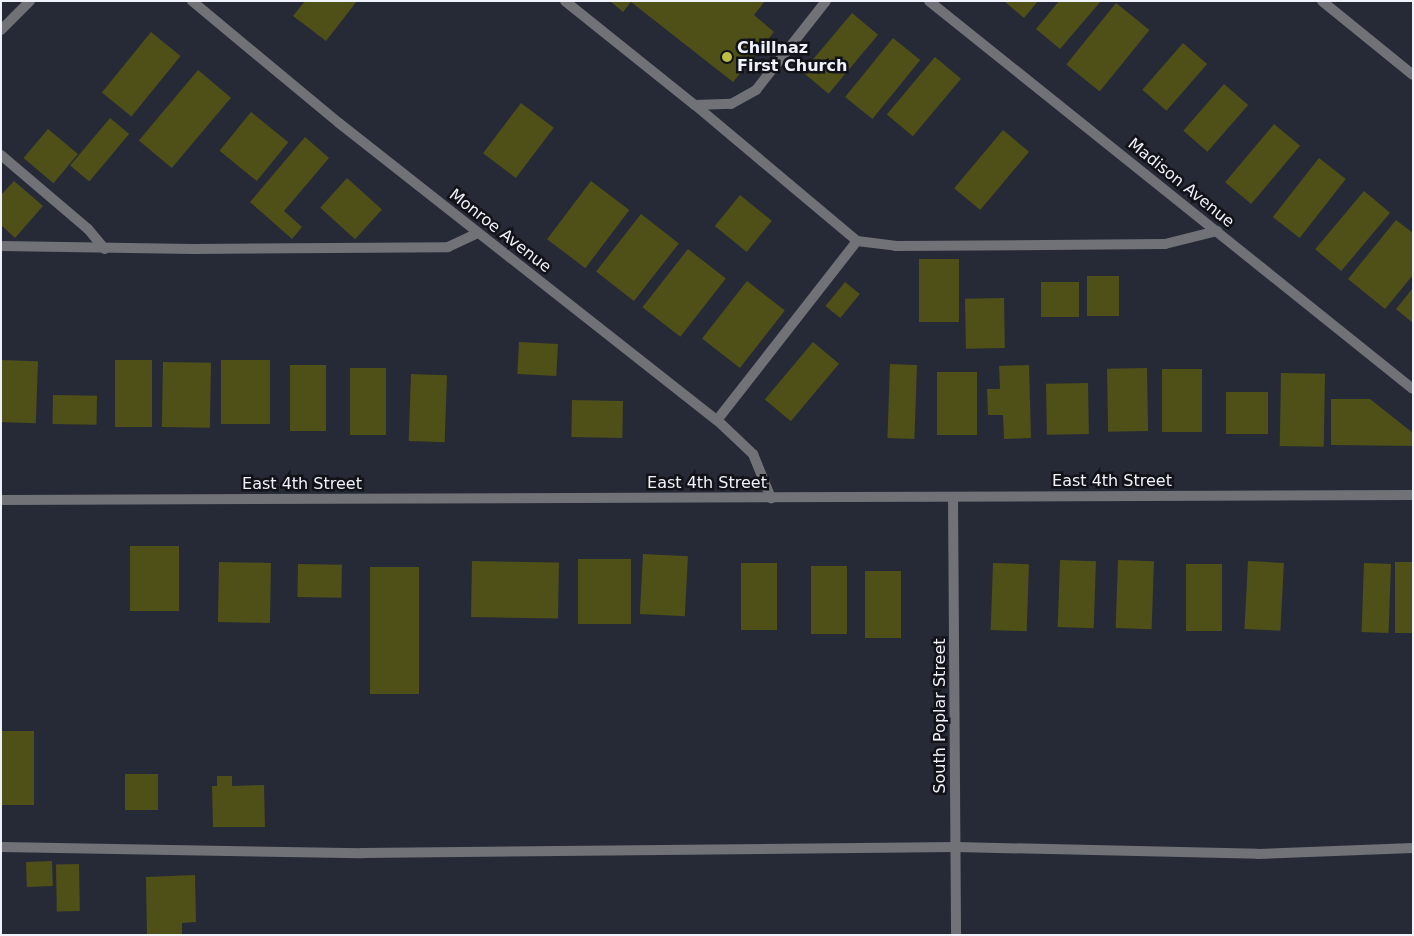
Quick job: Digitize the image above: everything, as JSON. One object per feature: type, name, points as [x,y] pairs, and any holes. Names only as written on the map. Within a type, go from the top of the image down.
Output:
[{"type":"street","points":[[1,30],[30,1]]},
{"type":"street","name":"Monroe Avenue","points":[[192,1],[478,233],[716,420],[753,454],[771,498]]},
{"type":"street","points":[[565,1],[695,105],[857,240],[895,246],[1165,244],[1217,231]]},
{"type":"street","points":[[695,105],[731,104],[756,90],[826,1]]},
{"type":"street","name":"Madison Avenue","points":[[929,1],[1413,390]]},
{"type":"street","points":[[1322,1],[1413,74]]},
{"type":"street","points":[[1,155],[88,229],[105,249]]},
{"type":"street","points":[[1,246],[105,249],[448,247],[478,233]]},
{"type":"street","points":[[716,420],[857,240]]},
{"type":"street","name":"East 4th Street","points":[[1,500],[1413,495]]},
{"type":"street","name":"South Poplar Street","points":[[953,496],[956,935]]},
{"type":"street","points":[[1,847],[362,853],[956,847],[1258,854],[1413,848]]},
{"type":"building","points":[[305,1],[357,1],[326,41],[293,16]]},
{"type":"building","name":"Chillnaz First Church","points":[[610,1],[765,1],[754,15],[774,32],[733,82],[631,2],[623,12]]},
{"type":"building","points":[[1004,1],[1038,1],[1024,18]]},
{"type":"building","points":[[1059,1],[1101,1],[1060,49],[1036,29]]},
{"type":"building","points":[[1116,3],[1149,30],[1100,91],[1066,64]]},
{"type":"building","points":[[852,13],[878,35],[829,94],[803,72]]},
{"type":"building","points":[[151,32],[181,56],[131,117],[102,93]]},
{"type":"building","points":[[893,38],[920,60],[872,119],[845,97]]},
{"type":"building","points":[[1183,43],[1207,64],[1166,111],[1142,90]]},
{"type":"building","points":[[935,57],[961,79],[913,136],[887,114]]},
{"type":"building","points":[[198,70],[231,98],[172,168],[139,140]]},
{"type":"building","points":[[1224,84],[1248,105],[1207,152],[1183,131]]},
{"type":"building","points":[[521,103],[554,128],[516,178],[483,153]]},
{"type":"building","points":[[251,112],[288,142],[257,181],[220,151]]},
{"type":"building","points":[[110,118],[129,134],[89,182],[70,165]]},
{"type":"building","points":[[1274,124],[1300,146],[1251,204],[1225,182]]},
{"type":"building","points":[[48,129],[78,154],[53,183],[24,158]]},
{"type":"building","points":[[1003,130],[1029,152],[980,210],[954,188]]},
{"type":"building","points":[[305,137],[329,158],[284,211],[302,227],[292,239],[250,202]]},
{"type":"building","points":[[1319,158],[1346,179],[1300,238],[1273,217]]},
{"type":"building","points":[[347,178],[382,209],[355,239],[320,208]]},
{"type":"building","points":[[14,181],[43,206],[15,238],[1,225],[1,195]]},
{"type":"building","points":[[591,181],[629,210],[585,268],[547,239]]},
{"type":"building","points":[[1364,191],[1390,213],[1341,271],[1315,249]]},
{"type":"building","points":[[740,195],[772,221],[747,252],[715,226]]},
{"type":"building","points":[[641,214],[679,244],[634,301],[596,272]]},
{"type":"building","points":[[1396,220],[1413,233],[1413,275],[1385,309],[1348,279]]},
{"type":"building","points":[[688,249],[726,279],[680,337],[642,307]]},
{"type":"building","points":[[919,259],[959,259],[959,322],[919,322]]},
{"type":"building","points":[[1087,276],[1119,276],[1119,316],[1087,316]]},
{"type":"building","points":[[747,281],[785,311],[740,368],[702,339]]},
{"type":"building","points":[[845,282],[860,294],[840,318],[825,306]]},
{"type":"building","points":[[1041,282],[1079,282],[1079,317],[1041,317]]},
{"type":"building","points":[[1413,288],[1413,323],[1396,309]]},
{"type":"building","points":[[1004,298],[1005,348],[966,349],[965,299]]},
{"type":"building","points":[[519,342],[558,344],[556,376],[517,374]]},
{"type":"building","points":[[813,342],[839,364],[791,421],[765,399]]},
{"type":"building","points":[[1,360],[38,361],[36,423],[1,422]]},
{"type":"building","points":[[115,360],[152,360],[152,427],[115,427]]},
{"type":"building","points":[[221,360],[270,360],[270,424],[221,424]]},
{"type":"building","points":[[163,362],[211,363],[210,428],[162,427]]},
{"type":"building","points":[[890,364],[917,365],[914,439],[887,438]]},
{"type":"building","points":[[290,365],[326,365],[326,431],[290,431]]},
{"type":"building","points":[[1029,365],[1031,438],[1004,439],[1003,415],[988,415],[987,389],[1000,389],[999,366]]},
{"type":"building","points":[[350,368],[386,368],[386,435],[350,435]]},
{"type":"building","points":[[1147,368],[1148,431],[1108,432],[1107,369]]},
{"type":"building","points":[[1162,369],[1202,369],[1202,432],[1162,432]]},
{"type":"building","points":[[937,372],[977,372],[977,435],[937,435]]},
{"type":"building","points":[[1281,373],[1325,374],[1324,447],[1280,446]]},
{"type":"building","points":[[411,374],[447,375],[445,442],[409,441]]},
{"type":"building","points":[[1088,383],[1089,434],[1047,435],[1046,384]]},
{"type":"building","points":[[1226,392],[1268,392],[1268,434],[1226,434]]},
{"type":"building","points":[[53,395],[97,396],[96,425],[52,424]]},
{"type":"building","points":[[1331,399],[1370,399],[1413,433],[1413,446],[1331,445]]},
{"type":"building","points":[[572,400],[623,401],[622,438],[571,437]]},
{"type":"building","points":[[130,546],[179,546],[179,611],[130,611]]},
{"type":"building","points":[[643,554],[688,556],[685,616],[640,614]]},
{"type":"building","points":[[578,559],[631,559],[631,624],[578,624]]},
{"type":"building","points":[[1060,560],[1096,561],[1094,628],[1058,627]]},
{"type":"building","points":[[1118,560],[1154,561],[1152,629],[1116,628]]},
{"type":"building","points":[[472,561],[559,563],[558,619],[471,617]]},
{"type":"building","points":[[1248,561],[1284,563],[1280,631],[1244,629]]},
{"type":"building","points":[[219,562],[271,563],[270,623],[218,622]]},
{"type":"building","points":[[1395,562],[1413,562],[1413,633],[1395,633]]},
{"type":"building","points":[[741,563],[777,563],[777,630],[741,630]]},
{"type":"building","points":[[993,563],[1029,564],[1027,631],[991,630]]},
{"type":"building","points":[[1364,563],[1391,564],[1389,633],[1362,632]]},
{"type":"building","points":[[298,564],[342,565],[341,598],[297,597]]},
{"type":"building","points":[[1186,564],[1222,564],[1222,631],[1186,631]]},
{"type":"building","points":[[811,566],[847,566],[847,634],[811,634]]},
{"type":"building","points":[[370,567],[419,567],[419,694],[370,694]]},
{"type":"building","points":[[865,571],[901,571],[901,638],[865,638]]},
{"type":"building","points":[[1,731],[34,731],[34,805],[1,805]]},
{"type":"building","points":[[125,774],[158,774],[158,810],[125,810]]},
{"type":"building","points":[[217,776],[232,776],[232,786],[264,785],[265,827],[213,827],[212,786],[217,786]]},
{"type":"building","points":[[52,861],[53,886],[27,887],[26,862]]},
{"type":"building","points":[[56,864],[79,864],[80,911],[57,911]]},
{"type":"building","points":[[195,875],[196,922],[182,923],[182,935],[147,935],[146,877]]},
{"type":"place","name":"Chillnaz First Church","points":[[727,57]]}]
